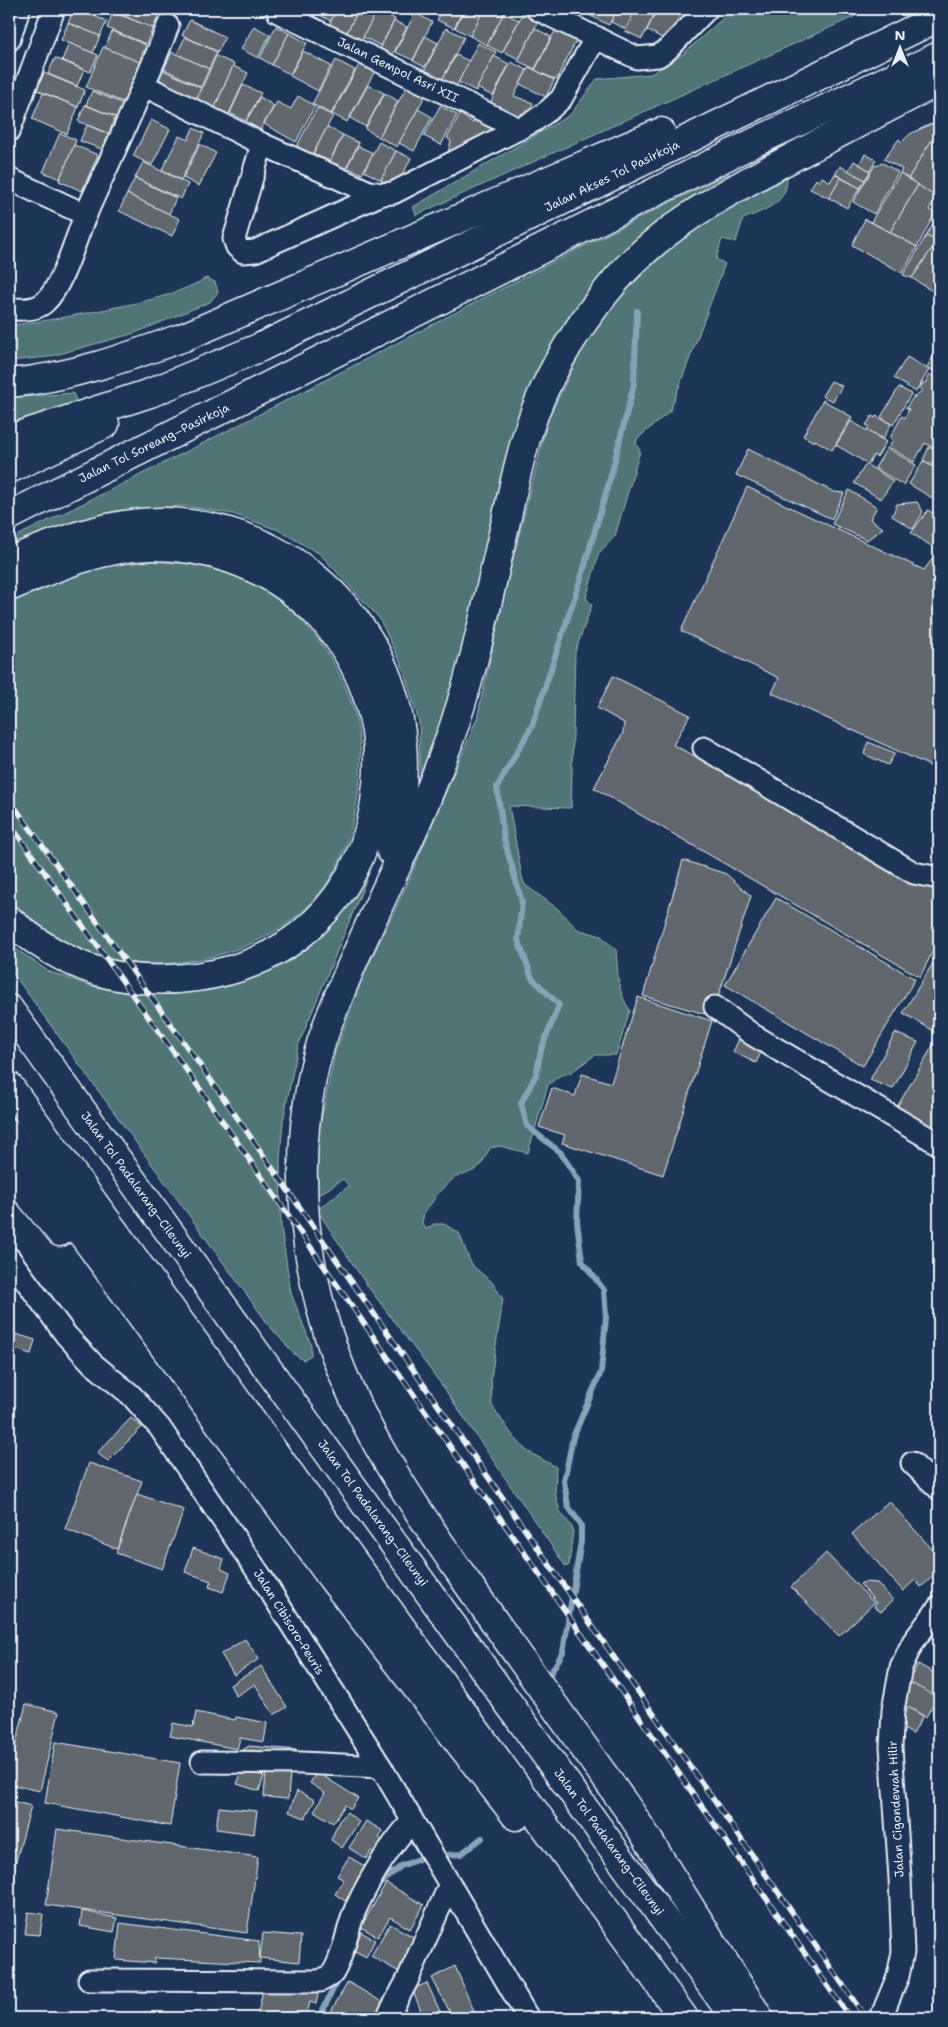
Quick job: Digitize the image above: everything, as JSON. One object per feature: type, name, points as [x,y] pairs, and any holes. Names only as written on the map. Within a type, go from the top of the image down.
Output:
[{"type":"highway","name":"Jalan Akses Tol Pasirkoja","points":[[285,335],[939,15]]},
{"type":"highway","points":[[9,383],[57,375],[102,364],[184,337],[939,15]]},
{"type":"highway","name":"Jalan Tol Soreang–Pasirkoja","points":[[9,516],[755,142],[939,56]]},
{"type":"highway","points":[[759,2018],[629,1810],[541,1689],[446,1552],[400,1482],[361,1414],[346,1383],[334,1350],[318,1294],[307,1236],[302,1176],[303,1143],[311,1085],[318,1053],[336,1000],[414,827],[446,750],[469,676],[517,474],[529,432],[543,392],[582,325],[616,280],[639,256],[692,215],[755,178],[939,81]]},
{"type":"highway","points":[[9,440],[168,386],[285,335]]},
{"type":"highway","points":[[9,469],[285,335]]},
{"type":"highway","points":[[9,561],[75,536],[106,528],[145,523],[192,524],[256,540],[312,574],[334,595],[355,619],[381,664],[392,691],[398,714],[402,748],[403,777],[396,833],[386,871],[362,941]]},
{"type":"highway","points":[[9,587],[80,559],[112,551],[148,546],[177,547],[213,553],[244,563],[276,579],[302,598],[327,623],[346,649],[370,704],[376,733],[378,764],[371,824],[363,850],[337,898],[319,919],[296,938],[268,956],[241,968],[212,975],[177,980],[144,980],[111,975],[80,966],[54,954],[30,938],[9,920]]},
{"type":"highway","name":"Jalan Tol Padalarang–Cileunyi","points":[[9,1009],[735,2018]]},
{"type":"highway","points":[[9,1086],[684,2018]]},
{"type":"highway","points":[[9,1133],[331,1577],[458,1743],[554,1864],[652,1974]]},
{"type":"highway","points":[[9,1170],[240,1452]]},
{"type":"street","points":[[9,40],[19,9]]},
{"type":"street","points":[[9,131],[54,9]]},
{"type":"street","points":[[537,9],[637,58],[658,56],[677,41],[707,9]]},
{"type":"street","name":"Jalan Gempol Asri XII","points":[[278,12],[519,129]]},
{"type":"street","points":[[9,309],[26,310],[44,304],[56,287],[144,86],[168,26]]},
{"type":"street","points":[[262,144],[234,239],[237,247],[243,252],[255,251],[382,194],[393,192],[519,129],[549,110],[561,99],[596,37]]},
{"type":"street","points":[[144,86],[262,144],[369,192],[382,194]]},
{"type":"street","points":[[9,179],[86,215]]},
{"type":"street","points":[[704,748],[914,873],[939,878]]},
{"type":"street","points":[[715,1008],[753,1035],[939,1144]]},
{"type":"street","name":"Jalan Cibisoro-Peuris","points":[[9,1258],[66,1335],[93,1364],[131,1395],[160,1428],[260,1575],[381,1767],[528,2018]]},
{"type":"street","points":[[912,1463],[939,1489]]},
{"type":"street","name":"Jalan Cigondewah Hilir","points":[[879,2018],[898,1976],[903,1952],[891,1747],[893,1710],[901,1667],[913,1642],[939,1607]]},
{"type":"street","points":[[202,1762],[302,1763],[381,1767]]},
{"type":"street","points":[[89,1980],[320,1981],[332,1974],[356,1909],[374,1873],[392,1844],[417,1829]]},
{"type":"street","points":[[387,2018],[407,1982],[447,1879]]},
{"type":"green space","points":[[733,9],[871,9],[416,215],[413,207],[570,115],[597,79],[651,74],[683,54]]},
{"type":"green space","points":[[729,173],[730,177],[686,200],[644,233],[608,270],[561,332],[526,398],[502,483],[458,667],[437,740],[422,780],[420,773],[419,722],[402,665],[379,618],[320,554],[278,530],[233,514],[185,506],[130,509],[72,522],[18,543],[13,542],[19,535],[197,446]]},
{"type":"green space","points":[[787,177],[784,194],[779,200],[766,209],[743,219],[736,242],[722,239],[716,259],[725,264],[670,411],[637,439],[636,444],[640,451],[615,536],[599,553],[586,598],[592,605],[575,652],[571,808],[509,806],[525,885],[558,909],[577,929],[601,936],[616,950],[620,989],[630,1010],[616,1055],[595,1055],[570,1073],[559,1076],[548,1085],[528,1153],[500,1146],[490,1148],[481,1165],[473,1171],[455,1177],[441,1190],[424,1213],[422,1223],[426,1229],[434,1224],[444,1224],[459,1233],[474,1267],[492,1282],[503,1299],[491,1378],[492,1406],[513,1436],[527,1451],[556,1467],[555,1494],[560,1511],[572,1527],[573,1532],[569,1565],[566,1567],[441,1384],[366,1284],[317,1210],[349,1186],[343,1179],[314,1198],[318,1135],[335,1053],[361,981],[408,882],[477,718],[508,579],[548,419],[586,341],[624,292],[683,237],[745,198]]},
{"type":"green space","points":[[206,278],[215,282],[218,292],[210,302],[135,333],[48,357],[9,361],[9,325],[51,320],[136,303],[179,291]]},
{"type":"green space","points":[[73,393],[78,405],[9,426],[9,398]]},
{"type":"green space","points":[[150,561],[181,563],[231,573],[252,583],[289,609],[306,625],[320,643],[344,683],[356,718],[360,746],[359,789],[352,826],[331,878],[312,902],[280,928],[262,939],[243,947],[203,959],[156,964],[132,963],[109,959],[88,952],[47,930],[9,898],[9,603],[58,581],[102,567]]},
{"type":"green space","points":[[368,864],[371,868],[298,1046],[283,1121],[280,1158],[281,1227],[291,1293],[311,1345],[311,1355],[303,1360],[294,1354],[271,1328],[9,968],[9,944],[48,971],[90,986],[125,992],[167,992],[263,969]]},
{"type":"building","points":[[74,9],[107,21],[100,36],[68,23]]},
{"type":"building","points":[[115,9],[156,9],[160,11],[153,28],[114,12]]},
{"type":"building","points":[[296,9],[318,9],[312,20],[295,11]]},
{"type":"building","points":[[318,9],[337,9],[331,21],[316,13]]},
{"type":"building","points":[[337,9],[359,9],[345,36],[328,27]]},
{"type":"building","points":[[359,9],[377,10],[360,44],[345,36]]},
{"type":"building","points":[[443,9],[464,9],[454,28],[437,20]]},
{"type":"building","points":[[464,9],[484,9],[470,36],[455,28]]},
{"type":"building","points":[[484,9],[496,9],[504,13],[487,45],[470,36]]},
{"type":"building","points":[[525,9],[531,9],[542,14],[519,59],[503,51]]},
{"type":"building","points":[[576,9],[597,9],[593,17]]},
{"type":"building","points":[[597,9],[617,9],[609,25],[593,17]]},
{"type":"building","points":[[617,9],[636,9],[626,29],[611,22]]},
{"type":"building","points":[[636,9],[657,9],[642,39],[625,31]]},
{"type":"building","points":[[657,9],[677,9],[682,11],[668,41],[647,30]]},
{"type":"building","points":[[377,10],[395,19],[381,46],[363,37]]},
{"type":"building","points":[[113,12],[153,28],[146,44],[107,28]]},
{"type":"building","points":[[415,13],[432,22],[413,60],[395,52]]},
{"type":"building","points":[[504,13],[519,20],[502,53],[487,45]]},
{"type":"building","points":[[190,20],[225,37],[218,52],[182,35]]},
{"type":"building","points":[[394,21],[407,27],[390,60],[378,53]]},
{"type":"building","points":[[68,23],[100,36],[93,53],[61,40]]},
{"type":"building","points":[[559,23],[580,33],[556,80],[535,70]]},
{"type":"building","points":[[254,26],[270,35],[258,58],[241,49]]},
{"type":"building","points":[[276,26],[289,33],[272,65],[260,58]]},
{"type":"building","points":[[446,28],[464,37],[440,84],[422,75]]},
{"type":"building","points":[[535,28],[551,37],[535,69],[518,61]]},
{"type":"building","points":[[112,31],[146,45],[139,62],[105,48]]},
{"type":"building","points":[[289,33],[307,43],[290,74],[272,65]]},
{"type":"building","points":[[425,36],[438,43],[425,67],[413,61]]},
{"type":"building","points":[[185,37],[217,52],[209,69],[177,54]]},
{"type":"building","points":[[69,43],[98,55],[90,72],[62,60]]},
{"type":"building","points":[[478,43],[496,52],[476,91],[458,82]]},
{"type":"building","points":[[103,47],[142,63],[125,103],[86,87]]},
{"type":"building","points":[[303,51],[331,66],[318,91],[290,76]]},
{"type":"building","points":[[172,52],[209,69],[201,87],[164,69]]},
{"type":"building","points":[[456,55],[469,61],[454,91],[440,84]]},
{"type":"building","points":[[216,56],[234,64],[211,116],[193,108]]},
{"type":"building","points":[[494,56],[509,64],[493,96],[477,88]]},
{"type":"building","points":[[55,58],[84,70],[77,86],[48,74]]},
{"type":"building","points":[[336,60],[355,70],[331,114],[312,104]]},
{"type":"building","points":[[511,62],[527,70],[514,96],[533,103],[526,119],[488,107]]},
{"type":"building","points":[[360,63],[375,71],[347,122],[332,114]]},
{"type":"building","points":[[233,66],[248,73],[225,122],[211,116]]},
{"type":"building","points":[[529,67],[554,80],[546,97],[520,84]]},
{"type":"building","points":[[163,70],[201,88],[193,106],[154,88]]},
{"type":"building","points":[[44,73],[85,90],[78,107],[37,90]]},
{"type":"building","points":[[243,85],[261,93],[246,121],[230,113]]},
{"type":"building","points":[[368,85],[384,93],[366,127],[350,118]]},
{"type":"building","points":[[407,86],[425,96],[397,147],[379,137]]},
{"type":"building","points":[[92,91],[124,104],[118,118],[86,105]]},
{"type":"building","points":[[43,93],[78,107],[67,134],[32,119]]},
{"type":"building","points":[[385,93],[398,101],[379,137],[365,129]]},
{"type":"building","points":[[298,96],[315,106],[296,142],[264,124],[277,102],[291,109]]},
{"type":"building","points":[[260,97],[274,106],[260,130],[246,121]]},
{"type":"building","points":[[85,105],[115,117],[109,134],[78,121]]},
{"type":"building","points":[[440,106],[457,115],[441,145],[424,136]]},
{"type":"building","points":[[317,108],[333,116],[308,163],[292,155]]},
{"type":"building","points":[[418,109],[432,117],[414,151],[399,143]]},
{"type":"building","points":[[460,114],[473,123],[475,118],[497,131],[447,156],[451,141],[447,138]]},
{"type":"building","points":[[151,120],[170,129],[152,165],[133,156]]},
{"type":"building","points":[[931,124],[938,130],[908,179],[900,173],[902,169],[884,159],[899,139],[902,142],[910,134]]},
{"type":"building","points":[[87,125],[110,135],[104,150],[80,141]]},
{"type":"building","points":[[327,127],[343,135],[327,166],[311,158]]},
{"type":"building","points":[[193,128],[204,133],[181,180],[162,170],[179,136],[188,140]]},
{"type":"building","points":[[60,133],[76,140],[60,179],[43,172]]},
{"type":"building","points":[[343,135],[359,143],[343,174],[328,166]]},
{"type":"building","points":[[931,141],[939,145],[938,198],[908,179]]},
{"type":"building","points":[[379,142],[396,151],[381,180],[364,171]]},
{"type":"building","points":[[200,144],[216,153],[199,186],[183,178]]},
{"type":"building","points":[[74,145],[98,155],[82,191],[59,181]]},
{"type":"building","points":[[358,146],[373,153],[362,174],[347,167]]},
{"type":"building","points":[[396,151],[411,158],[396,188],[381,180]]},
{"type":"building","points":[[865,154],[876,160],[870,171],[859,164]]},
{"type":"building","points":[[854,161],[870,171],[865,180],[848,171]]},
{"type":"building","points":[[143,162],[188,184],[181,199],[135,178]]},
{"type":"building","points":[[881,162],[898,172],[874,214],[853,202],[875,165],[878,166]]},
{"type":"building","points":[[840,166],[865,180],[860,188],[835,174]]},
{"type":"building","points":[[900,173],[918,185],[890,232],[871,222]]},
{"type":"building","points":[[835,174],[841,178],[829,198],[810,189],[816,179],[819,182],[822,177],[830,182]]},
{"type":"building","points":[[135,178],[176,198],[169,214],[127,194]]},
{"type":"building","points":[[841,178],[860,188],[847,208],[829,198]]},
{"type":"building","points":[[918,185],[936,197],[929,210],[935,213],[917,247],[890,232]]},
{"type":"building","points":[[127,194],[180,219],[172,236],[119,211]]},
{"type":"building","points":[[939,213],[939,238],[937,241],[926,236]]},
{"type":"building","points":[[865,219],[917,247],[902,273],[852,245]]},
{"type":"building","points":[[926,236],[937,241],[912,278],[903,275]]},
{"type":"building","points":[[939,238],[939,278],[932,291],[912,278]]},
{"type":"building","points":[[939,347],[939,374],[927,367]]},
{"type":"building","points":[[907,357],[929,370],[916,392],[894,378]]},
{"type":"building","points":[[929,374],[939,380],[939,451],[925,443],[914,462],[889,447],[893,440],[890,438],[902,416],[905,418],[909,409],[906,408],[914,396],[915,398],[922,390],[920,389],[922,384],[926,382]]},
{"type":"building","points":[[831,381],[842,386],[833,401],[822,396]]},
{"type":"building","points":[[899,387],[911,394],[893,425],[881,417]]},
{"type":"building","points":[[823,400],[852,417],[832,450],[815,440],[814,442],[803,436]]},
{"type":"building","points":[[872,416],[875,418],[876,416],[891,424],[883,439],[867,429],[869,426],[866,425]]},
{"type":"building","points":[[851,421],[886,442],[877,457],[874,455],[868,464],[836,445]]},
{"type":"building","points":[[929,447],[939,452],[939,469],[923,460]]},
{"type":"building","points":[[887,448],[916,465],[903,485],[875,468]]},
{"type":"building","points":[[748,449],[834,492],[844,493],[832,519],[736,475]]},
{"type":"building","points":[[923,461],[939,471],[939,485],[932,498],[909,484]]},
{"type":"building","points":[[866,464],[893,481],[881,499],[854,483]]},
{"type":"building","points":[[747,487],[924,570],[934,557],[939,560],[939,770],[772,693],[779,678],[681,631]]},
{"type":"building","points":[[849,490],[877,507],[870,519],[883,528],[867,540],[832,524]]},
{"type":"building","points":[[917,502],[923,512],[913,529],[892,516],[897,504]]},
{"type":"building","points":[[928,510],[937,516],[935,520],[939,523],[939,551],[911,533]]},
{"type":"building","points":[[613,676],[690,715],[673,745],[713,765],[914,876],[939,892],[939,939],[920,977],[594,788],[623,733],[624,723],[597,708]]},
{"type":"building","points":[[868,742],[895,753],[888,765],[864,754]]},
{"type":"building","points":[[683,860],[726,874],[751,896],[712,1016],[643,996]]},
{"type":"building","points":[[776,898],[915,979],[863,1066],[725,985]]},
{"type":"building","points":[[939,953],[939,1034],[903,1013]]},
{"type":"building","points":[[638,997],[712,1021],[663,1175],[562,1143],[565,1135],[539,1127],[552,1088],[575,1096],[582,1074],[611,1083]]},
{"type":"building","points":[[895,1033],[918,1042],[893,1089],[870,1080]]},
{"type":"building","points":[[740,1037],[763,1048],[756,1063],[733,1052]]},
{"type":"building","points":[[935,1042],[939,1044],[939,1132],[897,1107]]},
{"type":"building","points":[[16,1334],[35,1340],[31,1354],[11,1348]]},
{"type":"building","points":[[131,1418],[142,1427],[108,1461],[97,1453]]},
{"type":"building","points":[[89,1463],[142,1481],[117,1549],[65,1529]]},
{"type":"building","points":[[137,1494],[184,1510],[162,1569],[116,1553]]},
{"type":"building","points":[[889,1501],[939,1557],[939,1571],[921,1587],[915,1580],[903,1591],[852,1534]]},
{"type":"building","points":[[193,1548],[224,1559],[221,1569],[230,1573],[223,1592],[209,1587],[211,1581],[185,1572]]},
{"type":"building","points":[[826,1553],[874,1603],[839,1636],[791,1587]]},
{"type":"building","points":[[864,1582],[877,1583],[893,1600],[881,1612],[874,1607],[876,1603],[860,1584]]},
{"type":"building","points":[[245,1639],[259,1659],[234,1675],[221,1654]]},
{"type":"building","points":[[918,1664],[939,1676],[938,1698],[908,1682]]},
{"type":"building","points":[[261,1666],[287,1707],[274,1715],[255,1684],[236,1696],[230,1685]]},
{"type":"building","points":[[911,1683],[937,1697],[926,1717],[900,1703]]},
{"type":"building","points":[[26,1704],[59,1712],[40,1791],[9,1784],[9,1772]]},
{"type":"building","points":[[908,1707],[923,1716],[913,1734],[897,1726]]},
{"type":"building","points":[[196,1712],[235,1720],[236,1717],[267,1723],[264,1742],[240,1738],[237,1749],[170,1736],[173,1723],[193,1727]]},
{"type":"building","points":[[55,1742],[180,1763],[170,1826],[45,1803]]},
{"type":"building","points":[[249,1746],[297,1750],[287,1760],[238,1753]]},
{"type":"building","points":[[243,1769],[264,1776],[259,1791],[237,1784]]},
{"type":"building","points":[[266,1770],[290,1772],[288,1799],[264,1797]]},
{"type":"building","points":[[317,1772],[358,1798],[351,1809],[345,1805],[333,1823],[314,1811],[325,1793],[310,1783]]},
{"type":"building","points":[[297,1791],[315,1800],[305,1818],[289,1812]]},
{"type":"building","points":[[9,1800],[31,1806],[9,1887]]},
{"type":"building","points":[[219,1807],[257,1811],[254,1834],[216,1829]]},
{"type":"building","points":[[347,1812],[359,1822],[342,1848],[331,1840],[339,1821]]},
{"type":"building","points":[[366,1821],[383,1831],[379,1838],[383,1841],[375,1854],[371,1851],[366,1859],[349,1848]]},
{"type":"building","points":[[57,1829],[258,1857],[247,1933],[46,1905]]},
{"type":"building","points":[[349,1857],[368,1868],[345,1901],[335,1894],[344,1880],[337,1876]]},
{"type":"building","points":[[386,1883],[424,1905],[410,1929],[390,1917],[378,1937],[361,1927]]},
{"type":"building","points":[[82,1911],[117,1918],[114,1932],[80,1926]]},
{"type":"building","points":[[28,1912],[43,1914],[40,1935],[25,1934]]},
{"type":"building","points":[[120,1923],[259,1941],[260,1963],[155,1958],[155,1963],[116,1960]]},
{"type":"building","points":[[390,1924],[419,1940],[401,1973],[371,1956]]},
{"type":"building","points":[[361,1932],[375,1940],[366,1957],[353,1950]]},
{"type":"building","points":[[263,1933],[301,1936],[299,1962],[260,1958]]},
{"type":"building","points":[[455,1966],[477,2018],[453,2018],[432,1978]]},
{"type":"building","points":[[348,1982],[384,2003],[375,2018],[327,2018]]},
{"type":"building","points":[[427,1983],[443,2018],[424,2018],[412,1989]]},
{"type":"building","points":[[264,1985],[319,1990],[316,2004],[310,2002],[306,2018],[257,2018]]},
{"type":"waterway","points":[[549,1676],[563,1652],[581,1541],[581,1525],[568,1506],[564,1481],[573,1437],[601,1372],[606,1317],[604,1290],[582,1261],[577,1222],[579,1181],[560,1152],[527,1126],[521,1103],[536,1075],[541,1050],[559,1005],[532,978],[518,940],[522,902],[504,839],[497,787],[532,726],[582,575],[611,475],[634,384],[637,311]]},
{"type":"waterway","points":[[376,1887],[401,1866],[424,1857],[461,1854],[482,1838]]},
{"type":"waterway","points":[[319,2018],[339,1977]]},
{"type":"railway","points":[[9,799],[215,1086],[866,2018]]},
{"type":"railway","points":[[9,823],[200,1089],[850,2018]]}]
